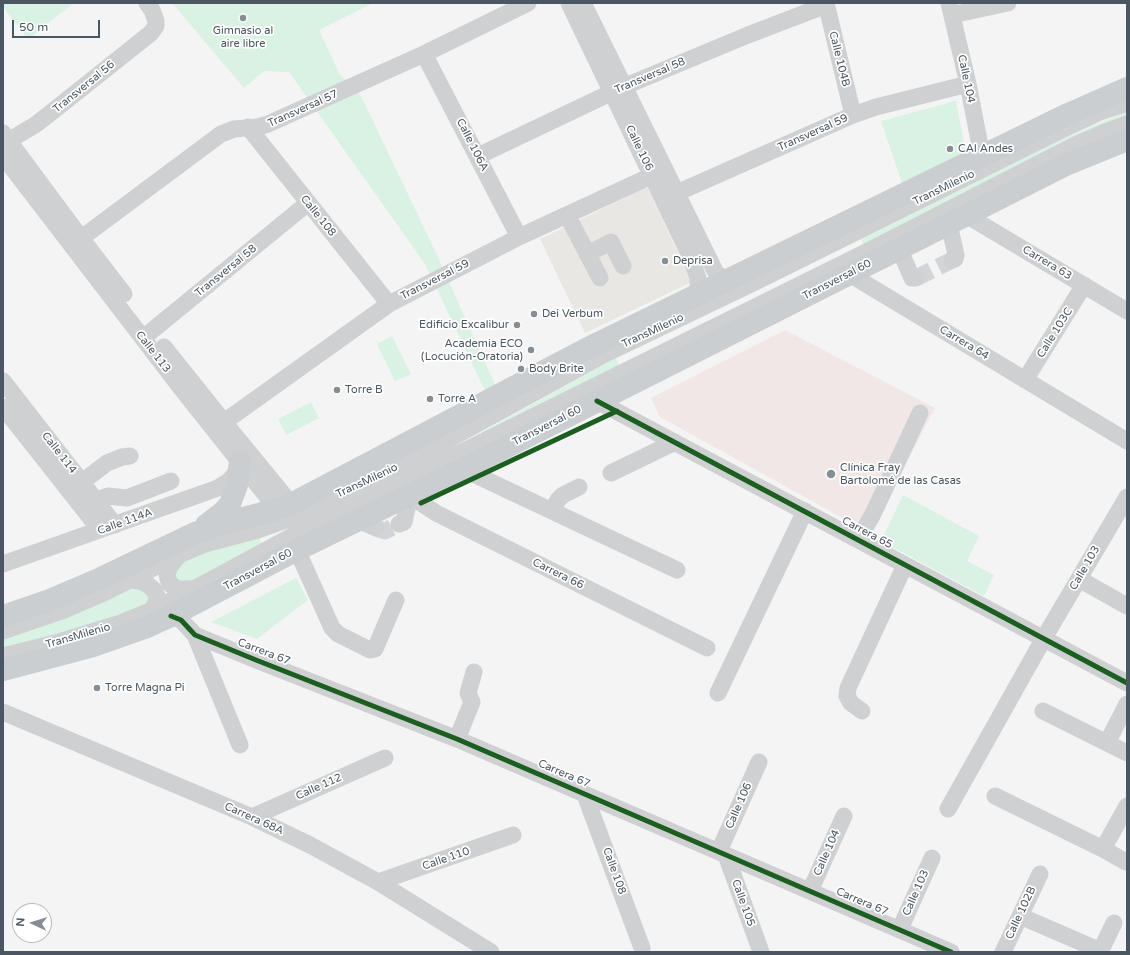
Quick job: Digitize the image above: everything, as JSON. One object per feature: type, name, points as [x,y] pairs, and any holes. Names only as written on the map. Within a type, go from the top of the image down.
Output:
[{"type":"main road","points":[[3,616],[47,601],[101,578],[195,533],[232,521],[285,511],[586,349],[729,280],[807,249],[982,156],[1068,114],[1127,88]]},
{"type":"main road","name":"Transversal 60","points":[[3,670],[94,646],[147,627],[162,613],[300,543],[367,524],[411,494],[823,288],[843,270],[899,248],[1068,164],[1127,140]]},
{"type":"main road","points":[[195,533],[223,512],[230,504],[237,485],[240,465]]},
{"type":"street","name":"Transversal 56","points":[[4,144],[35,125],[151,33],[156,26],[156,21],[152,10],[147,3]]},
{"type":"street","name":"Transversal 57","points":[[76,242],[221,134],[227,131],[248,127],[258,127],[268,124],[424,54],[528,3]]},
{"type":"street","name":"Calle 106","points":[[569,3],[617,90],[670,196],[715,271],[718,275],[729,280]]},
{"type":"street","name":"Calle 106","points":[[583,3],[617,90]]},
{"type":"street","points":[[951,9],[1008,3]]},
{"type":"street","name":"Transversal 58","points":[[478,156],[617,90],[826,4]]},
{"type":"street","name":"Calle 104B","points":[[826,4],[853,115]]},
{"type":"street","name":"Calle 104","points":[[951,9],[982,156]]},
{"type":"street","name":"Calle 106A","points":[[424,54],[519,237]]},
{"type":"street","name":"Transversal 59","points":[[670,196],[853,115],[876,107],[968,84]]},
{"type":"street","name":"TransMilenio","points":[[3,631],[62,611],[106,592],[179,555],[206,544],[258,530],[285,511],[402,465],[605,354],[753,283],[807,249],[1100,112],[1127,103]]},
{"type":"street","name":"TransMilenio","points":[[3,656],[162,613],[194,590],[300,543],[843,270],[1075,145],[1127,124]]},
{"type":"street","name":"Calle 108","points":[[248,127],[389,304]]},
{"type":"street","name":"Calle 113","points":[[4,144],[76,242],[148,334],[224,422],[285,511],[300,543],[332,628],[338,634],[370,650],[375,649],[396,600]]},
{"type":"street","name":"Transversal 59","points":[[224,422],[389,304],[519,237],[658,172]]},
{"type":"street","name":"Calle 106","points":[[670,196],[696,269],[699,285],[697,296]]},
{"type":"street","name":"Transversal 58","points":[[148,334],[308,203]]},
{"type":"street","points":[[567,215],[600,278]]},
{"type":"street","points":[[952,260],[955,259],[956,256],[958,219]]},
{"type":"street","name":"Carrera 63","points":[[958,219],[1084,285],[1127,311]]},
{"type":"street","points":[[587,254],[611,242],[623,266]]},
{"type":"street","points":[[899,248],[912,278],[916,278]]},
{"type":"street","name":"Carrera 64","points":[[807,249],[1127,441]]},
{"type":"street","name":"Calle 103C","points":[[1025,380],[1084,285]]},
{"type":"street","name":"Calle 113","points":[[148,334],[240,465],[285,511]]},
{"type":"street","name":"Calle 114","points":[[3,382],[96,500],[108,528]]},
{"type":"street","name":"Carrera 65","points":[[596,401],[805,511],[867,541],[905,565],[992,605],[1044,638],[1127,683]]},
{"type":"street","name":"Calle 114","points":[[3,407],[108,528]]},
{"type":"street","points":[[867,541],[873,514],[920,414]]},
{"type":"street","points":[[612,473],[675,442]]},
{"type":"street","points":[[82,482],[107,463],[122,457],[130,456]]},
{"type":"street","name":"Calle 114A","points":[[3,564],[218,488],[229,481],[240,465]]},
{"type":"street","points":[[463,469],[676,570]]},
{"type":"street","points":[[96,500],[108,496],[127,498],[172,481]]},
{"type":"street","points":[[552,511],[558,500],[563,495],[579,487]]},
{"type":"street","points":[[399,524],[404,522],[411,494]]},
{"type":"street","name":"Carrera 66","points":[[411,494],[436,513],[707,648]]},
{"type":"street","name":"Calle 103","points":[[948,809],[1044,638],[1127,497]]},
{"type":"street","points":[[718,693],[805,511]]},
{"type":"street","points":[[179,555],[170,566],[168,574],[170,584],[177,589],[194,590]]},
{"type":"street","points":[[862,711],[851,703],[847,696],[848,688],[905,565]]},
{"type":"street","points":[[1079,579],[1127,606]]},
{"type":"street","points":[[130,580],[147,584],[154,590],[157,596],[156,603],[162,613]]},
{"type":"street","name":"Carrera 67","points":[[162,613],[181,620],[195,635],[457,739],[585,794],[615,803],[722,853],[951,952]]},
{"type":"street","points":[[195,635],[240,745]]},
{"type":"street","points":[[457,739],[472,702],[468,693],[474,672]]},
{"type":"street","points":[[1107,743],[1127,704]]},
{"type":"street","points":[[1043,711],[1107,743],[1126,749]]},
{"type":"street","name":"Carrera 68A","points":[[3,712],[21,727],[252,817],[310,845],[378,882],[491,952]]},
{"type":"street","name":"Calle 112","points":[[252,817],[385,758]]},
{"type":"street","name":"Calle 106","points":[[722,853],[759,762]]},
{"type":"street","name":"Calle 108","points":[[585,794],[642,948]]},
{"type":"street","points":[[995,796],[1103,849],[1126,862]]},
{"type":"street","points":[[1103,849],[1127,806]]},
{"type":"street","name":"Calle 104","points":[[810,891],[844,816]]},
{"type":"street","name":"Calle 110","points":[[378,882],[514,835]]},
{"type":"street","name":"Calle 105","points":[[722,853],[761,952]]},
{"type":"street","name":"Calle 103","points":[[900,929],[932,858]]},
{"type":"street","name":"Calle 102B","points":[[1003,952],[1040,874]]},
{"type":"street","points":[[1020,916],[1100,952],[1114,923]]},
{"type":"shaded area","points":[[647,187],[692,282],[585,333],[540,239]]},
{"type":"shaded area","name":"Clínica Fray Bartolomé de las Casas","points":[[785,330],[935,408],[870,533],[660,417],[651,398]]},
{"type":"green space","points":[[3,3],[74,3],[28,39],[3,7]]},
{"type":"green space","points":[[172,3],[373,3],[319,30],[339,73],[361,96],[437,255],[495,385],[485,391],[425,264],[289,72],[264,71],[244,88]]},
{"type":"green space","points":[[956,101],[966,153],[902,183],[881,121]]},
{"type":"green space","points":[[1127,111],[1127,120],[865,247],[861,239],[1067,137]]},
{"type":"green space","points":[[392,336],[411,374],[395,381],[377,344]]},
{"type":"green space","points":[[616,358],[620,366],[462,443]]},
{"type":"green space","points":[[311,402],[319,418],[286,435],[278,419]]},
{"type":"green space","points":[[903,495],[979,536],[967,561],[994,575],[984,596],[881,541]]},
{"type":"green space","points":[[259,536],[262,545],[196,581],[180,582],[176,579],[175,573],[177,566],[187,559],[208,550]]},
{"type":"green space","points":[[296,578],[308,600],[257,639],[211,622]]},
{"type":"green space","points":[[135,586],[149,590],[148,605],[110,623],[3,647],[3,638]]},
{"type":"tunnel","points":[[916,278],[952,260]]},
{"type":"tunnel","points":[[376,528],[385,531],[399,524]]},
{"type":"cycle path","points":[[597,401],[1127,683]]},
{"type":"cycle path","points":[[421,503],[617,411]]},
{"type":"cycle path","points":[[171,616],[181,620],[195,635],[457,739],[951,952]]},
{"type":"place","name":"Gimnasio al aire libre","points":[[243,18]]},
{"type":"place","name":"CAI Andes","points":[[950,149]]},
{"type":"place","name":"Deprisa","points":[[665,261]]},
{"type":"place","name":"Dei Verbum","points":[[534,314]]},
{"type":"place","name":"Edificio Excalibur","points":[[517,325]]},
{"type":"place","name":"Academia ECO (Locución-Oratoria)","points":[[531,350]]},
{"type":"place","name":"Body Brite","points":[[521,369]]},
{"type":"place","name":"Torre B","points":[[337,390]]},
{"type":"place","name":"Torre A","points":[[430,399]]},
{"type":"place","name":"Clínica Fray Bartolomé de las Casas","points":[[831,474]]},
{"type":"place","name":"Torre Magna Pi","points":[[97,688]]}]
